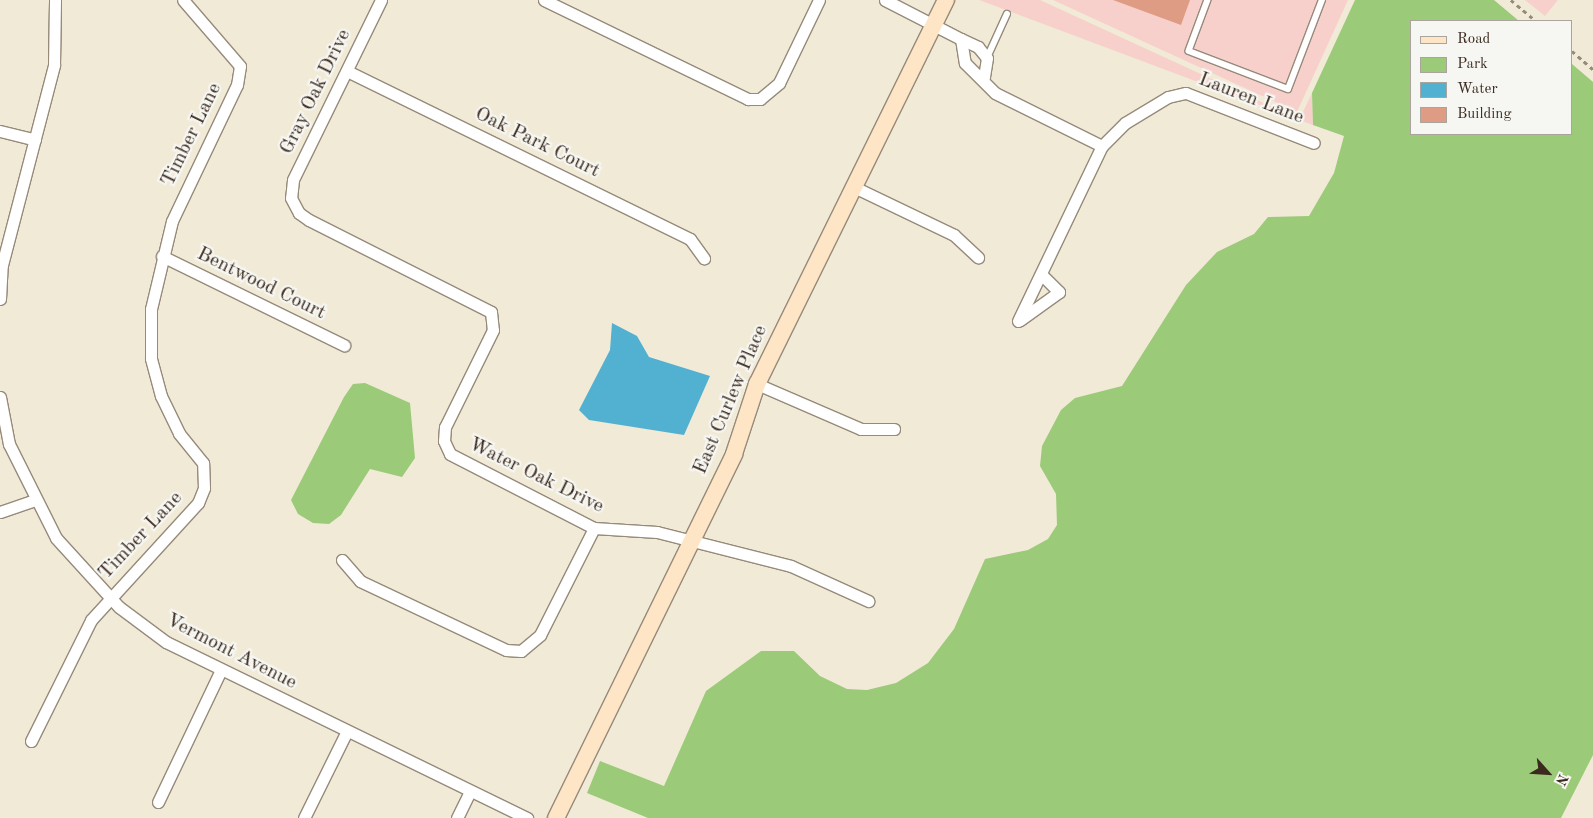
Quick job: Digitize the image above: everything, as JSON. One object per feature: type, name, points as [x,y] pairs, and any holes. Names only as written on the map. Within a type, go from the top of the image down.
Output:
[{"type":"street","points":[[0,299],[2,265],[56,58],[55,0]]},
{"type":"street","name":"Timber Lane","points":[[31,741],[83,633],[109,598],[198,503],[206,479],[202,462],[170,417],[152,364],[151,309],[162,256],[175,213],[240,71],[232,52],[183,0]]},
{"type":"street","name":"Gray Oak Drive","points":[[292,202],[293,180],[381,0]]},
{"type":"street","points":[[544,0],[748,99],[760,99],[779,83],[819,0]]},
{"type":"street","points":[[885,0],[978,46],[987,58],[984,78]]},
{"type":"street","name":"East Curlew Place","points":[[556,818],[737,446],[757,384],[946,0]]},
{"type":"street","points":[[961,39],[965,63],[984,78],[995,94],[1102,146]]},
{"type":"street","name":"Oak Park Court","points":[[347,71],[690,239],[704,258]]},
{"type":"street","name":"Lauren Lane","points":[[1041,274],[1102,146],[1125,123],[1168,97],[1186,93],[1314,143]]},
{"type":"street","points":[[0,132],[35,140]]},
{"type":"street","points":[[854,187],[954,235],[978,257]]},
{"type":"street","name":"Water Oak Drive","points":[[292,202],[309,220],[490,312],[493,330],[445,427],[445,446],[457,460],[594,528],[657,532],[690,542],[791,566],[868,601]]},
{"type":"street","name":"Bentwood Court","points":[[162,256],[344,345]]},
{"type":"street","points":[[757,384],[861,429],[894,429]]},
{"type":"street","name":"Vermont Avenue","points":[[0,397],[9,444],[35,500],[58,543],[109,598],[158,638],[527,818]]},
{"type":"street","points":[[0,512],[35,500]]},
{"type":"street","points":[[342,560],[360,580],[506,650],[521,651],[540,635],[594,528]]},
{"type":"street","points":[[158,802],[221,670]]},
{"type":"street","points":[[304,818],[347,731]]},
{"type":"street","points":[[457,818],[470,791]]},
{"type":"lane","points":[[1208,0],[1188,51],[1288,89],[1322,0]]},
{"type":"lane","points":[[987,58],[1007,14]]},
{"type":"path","points":[[1511,0],[1535,20]]},
{"type":"path","points":[[1573,52],[1593,69]]},
{"type":"shaded area","points":[[979,0],[1040,0],[1294,117],[1302,114],[1312,93],[1313,125]]},
{"type":"shaded area","points":[[1053,0],[1348,0],[1297,112]]},
{"type":"shaded area","points":[[1525,0],[1558,0],[1545,16]]},
{"type":"green space","points":[[1355,0],[1494,0],[1518,20],[1410,20],[1410,135],[1573,135],[1573,65],[1593,82],[1593,755],[1561,818],[648,818],[587,793],[600,761],[664,786],[706,691],[761,651],[794,651],[820,676],[847,689],[867,690],[896,683],[928,663],[954,629],[985,559],[1028,550],[1048,539],[1057,525],[1056,494],[1040,466],[1042,446],[1061,410],[1075,398],[1122,386],[1186,285],[1217,252],[1254,234],[1268,217],[1309,216],[1334,173],[1344,136],[1313,125],[1312,93]]},
{"type":"green space","points":[[365,383],[410,403],[415,458],[402,477],[370,469],[341,515],[329,524],[313,523],[298,514],[291,500],[344,397],[353,384]]},
{"type":"water","points":[[612,323],[637,336],[649,357],[710,376],[684,435],[589,420],[579,410],[610,350]]},
{"type":"building","points":[[1113,0],[1190,0],[1181,25]]}]
